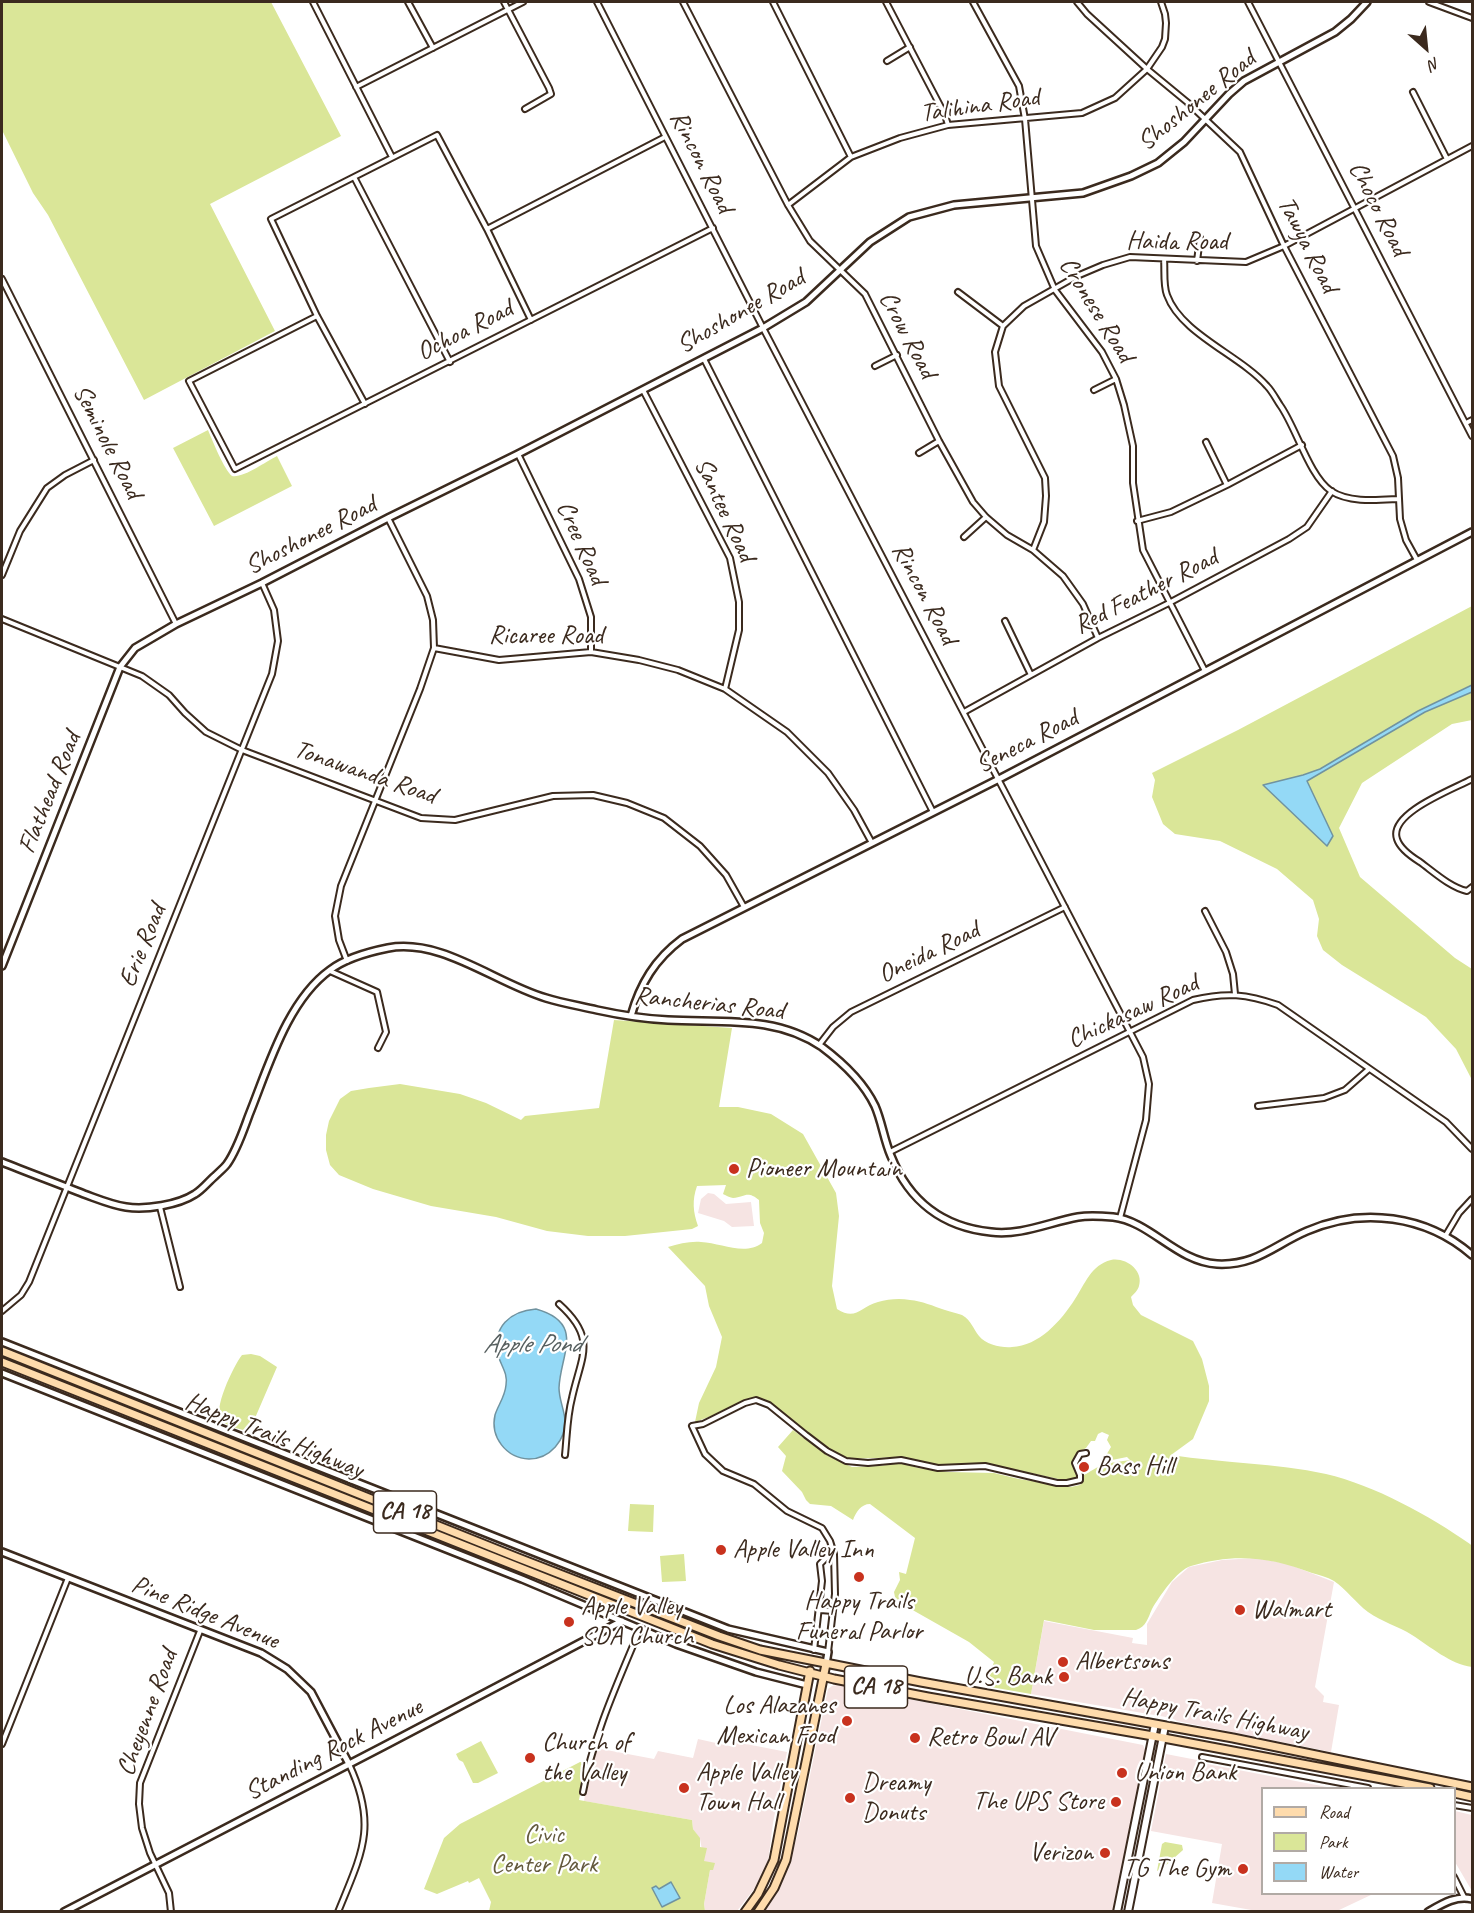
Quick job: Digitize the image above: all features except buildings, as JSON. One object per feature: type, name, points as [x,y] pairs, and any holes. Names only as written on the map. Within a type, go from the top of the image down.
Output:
[{"type":"main road","name":"Happy Trails Highway","points":[[2,1351],[719,1636],[760,1650],[1155,1724],[1473,1787]]},
{"type":"main road","name":"Happy Trails Highway","points":[[2,1362],[712,1644],[758,1659],[809,1673],[928,1697],[1425,1787]]},
{"type":"main road","points":[[745,1911],[758,1894],[774,1860],[812,1661]]},
{"type":"main road","points":[[758,1911],[774,1888],[786,1860],[826,1664]]},
{"type":"main road","points":[[1117,1911],[1155,1724]]},
{"type":"main road","points":[[1128,1911],[1165,1726]]},
{"type":"main road","points":[[1456,1793],[1473,1797]]},
{"type":"street","points":[[312,2],[392,157]]},
{"type":"street","points":[[408,2],[433,48]]},
{"type":"street","points":[[504,2],[551,94],[525,108]]},
{"type":"street","points":[[356,87],[523,2]]},
{"type":"street","name":"Rincon Road","points":[[597,2],[763,328],[1143,1057],[1149,1084],[1146,1120],[1120,1218]]},
{"type":"street","name":"Crow Road","points":[[683,2],[788,205],[810,241],[865,294],[939,441],[973,502],[1007,535],[1033,550],[1063,576],[1083,604],[1098,638]]},
{"type":"street","points":[[773,2],[851,157]]},
{"type":"street","points":[[886,2],[948,125]]},
{"type":"street","name":"Cronese Road","points":[[973,2],[1019,86],[1025,119],[1036,246],[1055,290],[1102,352],[1116,378],[1133,446],[1133,483],[1143,550],[1205,671]]},
{"type":"street","name":"Tawya Road","points":[[1077,2],[1087,14],[1240,152],[1284,246],[1393,456],[1398,478],[1400,519],[1406,540],[1417,560]]},
{"type":"street","name":"Talihina Road","points":[[788,205],[851,157],[900,138],[948,125],[1082,113],[1115,98],[1147,69],[1165,39],[1166,14],[1161,2]]},
{"type":"street","name":"Choco Road","points":[[1248,2],[1473,435]]},
{"type":"street","name":"Shoshonee Road","points":[[120,667],[135,648],[176,624],[518,454],[763,328],[807,302],[870,242],[909,217],[954,205],[1083,193],[1131,176],[1158,162],[1184,142],[1244,81],[1335,32],[1351,20],[1367,2]]},
{"type":"street","points":[[1429,2],[1473,18]]},
{"type":"street","points":[[887,60],[910,47]]},
{"type":"street","points":[[1413,92],[1447,159]]},
{"type":"street","points":[[365,404],[317,315],[271,219],[392,157],[437,135],[487,229],[531,320]]},
{"type":"street","points":[[487,229],[665,136]]},
{"type":"street","name":"Haida Road","points":[[1003,326],[1024,306],[1077,276],[1130,257],[1246,261],[1284,246],[1473,146]]},
{"type":"street","points":[[354,177],[450,362]]},
{"type":"street","name":"Ochoa Road","points":[[317,315],[189,381],[235,469],[713,228]]},
{"type":"street","points":[[1197,261],[1200,238]]},
{"type":"street","points":[[1164,259],[1166,294],[1179,317],[1267,386],[1283,409],[1320,480],[1332,491],[1348,497],[1398,500]]},
{"type":"street","name":"Seminole Road","points":[[2,279],[176,624]]},
{"type":"street","points":[[958,292],[1003,326],[995,352],[999,386],[1045,478],[1044,522],[1033,550]]},
{"type":"street","points":[[875,366],[897,355]]},
{"type":"street","points":[[704,359],[933,812]]},
{"type":"street","points":[[1094,390],[1116,378]]},
{"type":"street","name":"Santee Road","points":[[643,390],[730,558],[739,602],[739,630],[725,689]]},
{"type":"street","points":[[1466,423],[1473,420]]},
{"type":"street","points":[[919,453],[939,441]]},
{"type":"street","points":[[1206,442],[1227,485]]},
{"type":"street","points":[[1137,521],[1171,512],[1302,446]]},
{"type":"street","name":"Cree Road","points":[[518,454],[579,579],[591,617],[591,652]]},
{"type":"street","points":[[2,575],[20,531],[47,488],[65,475],[94,460]]},
{"type":"street","name":"Red Feather Road","points":[[964,712],[1098,638],[1289,539],[1307,527],[1332,491]]},
{"type":"street","points":[[964,537],[986,517]]},
{"type":"street","points":[[347,960],[339,940],[335,916],[341,886],[420,689],[434,648],[433,620],[427,596],[388,518]]},
{"type":"street","name":"Seneca Road","points":[[631,1016],[648,974],[665,952],[682,939],[999,779],[1473,532]]},
{"type":"street","name":"Erie Road","points":[[2,1311],[21,1295],[29,1282],[69,1188],[272,674],[278,641],[273,609],[262,583]]},
{"type":"street","name":"Tonawanda Road","points":[[2,619],[142,676],[169,695],[206,732],[242,750],[421,818],[454,820],[554,796],[593,795],[627,803],[664,818],[700,846],[726,875],[744,907]]},
{"type":"street","points":[[1005,621],[1032,675]]},
{"type":"street","name":"Ricaree Road","points":[[434,648],[499,660],[591,652],[639,660],[678,670],[725,689],[787,732],[828,773],[854,810],[872,843]]},
{"type":"street","name":"Flathead Road","points":[[2,966],[120,667]]},
{"type":"street","points":[[1473,779],[1408,813],[1396,828],[1397,839],[1402,847],[1415,858],[1458,889],[1467,891],[1473,887]]},
{"type":"street","name":"Oneida Road","points":[[818,1045],[833,1026],[851,1012],[1065,907]]},
{"type":"street","points":[[1205,911],[1226,952],[1233,974],[1235,994]]},
{"type":"street","name":"Rancherias Road","points":[[2,1162],[127,1207],[160,1207],[194,1195],[226,1165],[241,1138],[281,1035],[305,995],[329,970],[347,960],[392,947],[432,949],[544,998],[631,1016],[666,1020],[764,1023],[797,1033],[839,1061],[860,1083],[874,1103],[889,1153],[900,1177],[921,1202],[940,1217],[965,1227],[996,1233],[1022,1230],[1082,1216],[1120,1218],[1155,1235],[1184,1255],[1213,1264],[1240,1263],[1258,1258],[1305,1232],[1342,1219],[1388,1218],[1416,1224],[1446,1235],[1473,1255]]},
{"type":"street","points":[[329,970],[377,992],[386,1032],[378,1048]]},
{"type":"street","name":"Chickasaw Road","points":[[889,1153],[1193,1000],[1213,995],[1235,994],[1256,997],[1278,1005],[1446,1122],[1473,1149]]},
{"type":"street","points":[[1258,1106],[1324,1098],[1345,1090],[1369,1069]]},
{"type":"street","points":[[1446,1235],[1459,1213],[1473,1199]]},
{"type":"street","points":[[160,1207],[180,1287]]},
{"type":"street","points":[[560,1304],[572,1316],[579,1328],[583,1339],[584,1354],[572,1397],[566,1455]]},
{"type":"street","points":[[2,1342],[728,1629],[828,1652]]},
{"type":"street","points":[[2,1373],[714,1658],[807,1685]]},
{"type":"street","points":[[826,1664],[835,1583],[830,1541],[822,1528],[787,1511],[754,1484],[723,1471],[705,1454],[693,1433],[692,1426],[703,1424],[745,1403],[756,1400],[769,1405],[827,1450],[846,1461],[855,1463],[901,1460],[938,1468],[985,1466],[1057,1483],[1080,1480],[1075,1462],[1080,1454],[1086,1453]]},
{"type":"street","points":[[812,1661],[820,1610],[822,1581],[820,1564],[833,1551]]},
{"type":"street","name":"Pine Ridge Avenue","points":[[2,1552],[261,1653],[287,1669],[311,1692],[349,1764]]},
{"type":"street","points":[[2,1744],[68,1578]]},
{"type":"street","points":[[820,1610],[833,1611]]},
{"type":"street","name":"Standing Rock Avenue","points":[[64,1911],[622,1621]]},
{"type":"street","points":[[583,1792],[587,1768],[604,1718],[640,1629]]},
{"type":"street","name":"Cheyenne Road","points":[[171,1911],[169,1893],[155,1864],[142,1828],[139,1804],[140,1783],[200,1631]]},
{"type":"street","points":[[1202,1757],[1363,1787]]},
{"type":"street","points":[[338,1911],[361,1853],[365,1825],[363,1801],[349,1764]]},
{"type":"street","points":[[1456,1805],[1473,1808]]},
{"type":"street","points":[[1456,1878],[1464,1897]]},
{"type":"street","points":[[1428,1911],[1464,1897],[1473,1899]]},
{"type":"shaded area","points":[[708,1193],[714,1194],[726,1204],[751,1202],[754,1226],[732,1227],[724,1221],[698,1213],[701,1199]]},
{"type":"shaded area","points":[[1256,1558],[1288,1564],[1334,1582],[1315,1687],[1324,1696],[1323,1702],[1339,1705],[1331,1752],[1177,1721],[1172,1718],[1031,1694],[1044,1621],[1133,1638],[1132,1643],[1147,1645],[1147,1624],[1172,1582],[1189,1567],[1222,1560]]},
{"type":"shaded area","points":[[837,1685],[1143,1745],[1146,1752],[1114,1911],[762,1912],[774,1896],[789,1864],[798,1833],[828,1689]]},
{"type":"shaded area","points":[[698,1739],[734,1747],[736,1742],[787,1752],[768,1862],[758,1884],[737,1911],[705,1911],[704,1904],[710,1870],[704,1861],[700,1839],[693,1829],[692,1820],[584,1801],[589,1770],[596,1748],[654,1759],[658,1751],[693,1758]]},
{"type":"shaded area","points":[[1166,1754],[1327,1787],[1261,1787],[1261,1895],[1371,1895],[1337,1911],[1257,1911],[1212,1903],[1222,1844],[1151,1831]]},
{"type":"shaded area","points":[[1456,1811],[1472,1815],[1472,1891],[1456,1864]]},
{"type":"green space","points":[[2,2],[271,2],[341,136],[210,204],[275,331],[144,400],[48,215],[33,193],[2,130]]},
{"type":"green space","points":[[208,430],[222,462],[232,476],[248,472],[277,456],[292,486],[214,526],[173,448]]},
{"type":"green space","points":[[1472,606],[1472,720],[1452,724],[1362,783],[1339,828],[1360,877],[1455,958],[1472,969],[1472,1080],[1456,1049],[1426,1017],[1342,965],[1323,950],[1317,936],[1319,919],[1313,900],[1277,869],[1220,841],[1175,834],[1163,824],[1152,797],[1155,780],[1152,773]]},
{"type":"green space","points":[[614,1020],[732,1028],[719,1107],[738,1107],[771,1114],[803,1134],[836,1193],[839,1216],[832,1286],[837,1309],[843,1312],[849,1314],[858,1312],[872,1304],[886,1300],[914,1301],[962,1315],[970,1322],[979,1336],[990,1344],[1004,1347],[1022,1346],[1040,1337],[1056,1324],[1098,1266],[1104,1262],[1116,1260],[1132,1266],[1140,1280],[1138,1289],[1131,1297],[1133,1305],[1141,1315],[1193,1341],[1202,1359],[1209,1386],[1209,1401],[1193,1439],[1171,1455],[1288,1468],[1344,1479],[1401,1503],[1470,1544],[1472,1546],[1472,1667],[1448,1659],[1407,1632],[1373,1615],[1331,1580],[1282,1563],[1237,1558],[1191,1566],[1180,1573],[1164,1591],[1148,1619],[1136,1630],[1094,1630],[1044,1620],[1031,1694],[985,1686],[994,1662],[969,1642],[902,1604],[895,1597],[894,1592],[900,1580],[899,1572],[906,1574],[915,1538],[870,1504],[859,1509],[853,1520],[831,1506],[810,1504],[782,1471],[786,1456],[778,1447],[793,1430],[828,1456],[852,1467],[901,1463],[949,1472],[994,1473],[1071,1487],[1080,1485],[1084,1480],[1084,1475],[1103,1464],[1130,1460],[1127,1457],[1102,1462],[1111,1447],[1107,1440],[1109,1435],[1102,1432],[1098,1434],[1095,1441],[1091,1441],[1086,1448],[1077,1453],[1072,1463],[1077,1478],[1071,1481],[989,1464],[940,1465],[904,1457],[848,1459],[815,1440],[793,1420],[766,1401],[755,1398],[746,1399],[725,1411],[695,1422],[699,1403],[716,1367],[722,1337],[709,1306],[705,1286],[668,1247],[697,1242],[741,1249],[755,1247],[762,1243],[764,1233],[760,1223],[759,1200],[755,1197],[749,1195],[729,1197],[723,1194],[726,1185],[697,1186],[694,1206],[698,1226],[692,1229],[625,1236],[588,1236],[547,1231],[496,1217],[431,1206],[373,1189],[339,1175],[330,1165],[326,1150],[329,1121],[340,1099],[351,1091],[400,1084],[460,1094],[486,1103],[521,1120],[525,1116],[599,1108]]},
{"type":"green space","points":[[242,1355],[260,1356],[277,1367],[249,1432],[222,1421],[219,1408],[238,1360]]},
{"type":"green space","points":[[630,1504],[654,1505],[653,1532],[628,1531]]},
{"type":"green space","points":[[684,1554],[686,1581],[662,1582],[660,1556]]},
{"type":"green space","points":[[481,1741],[498,1773],[478,1783],[473,1783],[463,1762],[456,1754]]},
{"type":"green space","name":"Civic Center Park","points":[[580,1762],[586,1763],[579,1800],[692,1820],[693,1829],[700,1838],[700,1847],[707,1848],[704,1861],[715,1863],[713,1870],[710,1870],[704,1904],[705,1911],[489,1911],[491,1902],[479,1878],[437,1894],[424,1889],[444,1838],[460,1824]]},
{"type":"green space","points":[[1165,1842],[1182,1845],[1183,1850],[1157,1871],[1162,1844]]},
{"type":"water","points":[[1472,685],[1472,692],[1425,712],[1307,781],[1333,836],[1327,846],[1263,785],[1320,769],[1418,711]]},
{"type":"water","name":"Apple Pond","points":[[536,1309],[551,1315],[561,1323],[566,1331],[567,1341],[559,1388],[565,1427],[560,1441],[550,1452],[544,1456],[529,1459],[513,1455],[502,1445],[495,1431],[495,1415],[506,1381],[497,1345],[498,1336],[505,1322],[518,1313]]},
{"type":"water","points":[[671,1882],[680,1898],[662,1907],[652,1888],[656,1886],[659,1889]]},
{"type":"place","name":"Pioneer Mountain","points":[[734,1169]]},
{"type":"place","name":"Bass Hill","points":[[1084,1467]]},
{"type":"place","name":"Apple Valley Inn","points":[[721,1550]]},
{"type":"place","name":"Happy Trails Funeral Parlor","points":[[859,1577]]},
{"type":"place","name":"Walmart","points":[[1240,1610]]},
{"type":"place","name":"Apple Valley SDA Church","points":[[569,1622]]},
{"type":"place","name":"Albertsons","points":[[1063,1662]]},
{"type":"place","name":"U.S. Bank","points":[[1064,1677]]},
{"type":"place","name":"Los Alazanes Mexican Food","points":[[847,1721]]},
{"type":"place","name":"Retro Bowl AV","points":[[915,1738]]},
{"type":"place","name":"Church of the Valley","points":[[530,1758]]},
{"type":"place","name":"Union Bank","points":[[1122,1773]]},
{"type":"place","name":"Apple Valley Town Hall","points":[[684,1788]]},
{"type":"place","name":"Dreamy Donuts","points":[[850,1798]]},
{"type":"place","name":"The UPS Store","points":[[1116,1802]]},
{"type":"place","name":"Verizon","points":[[1105,1853]]},
{"type":"place","name":"TG The Gym","points":[[1243,1869]]}]
